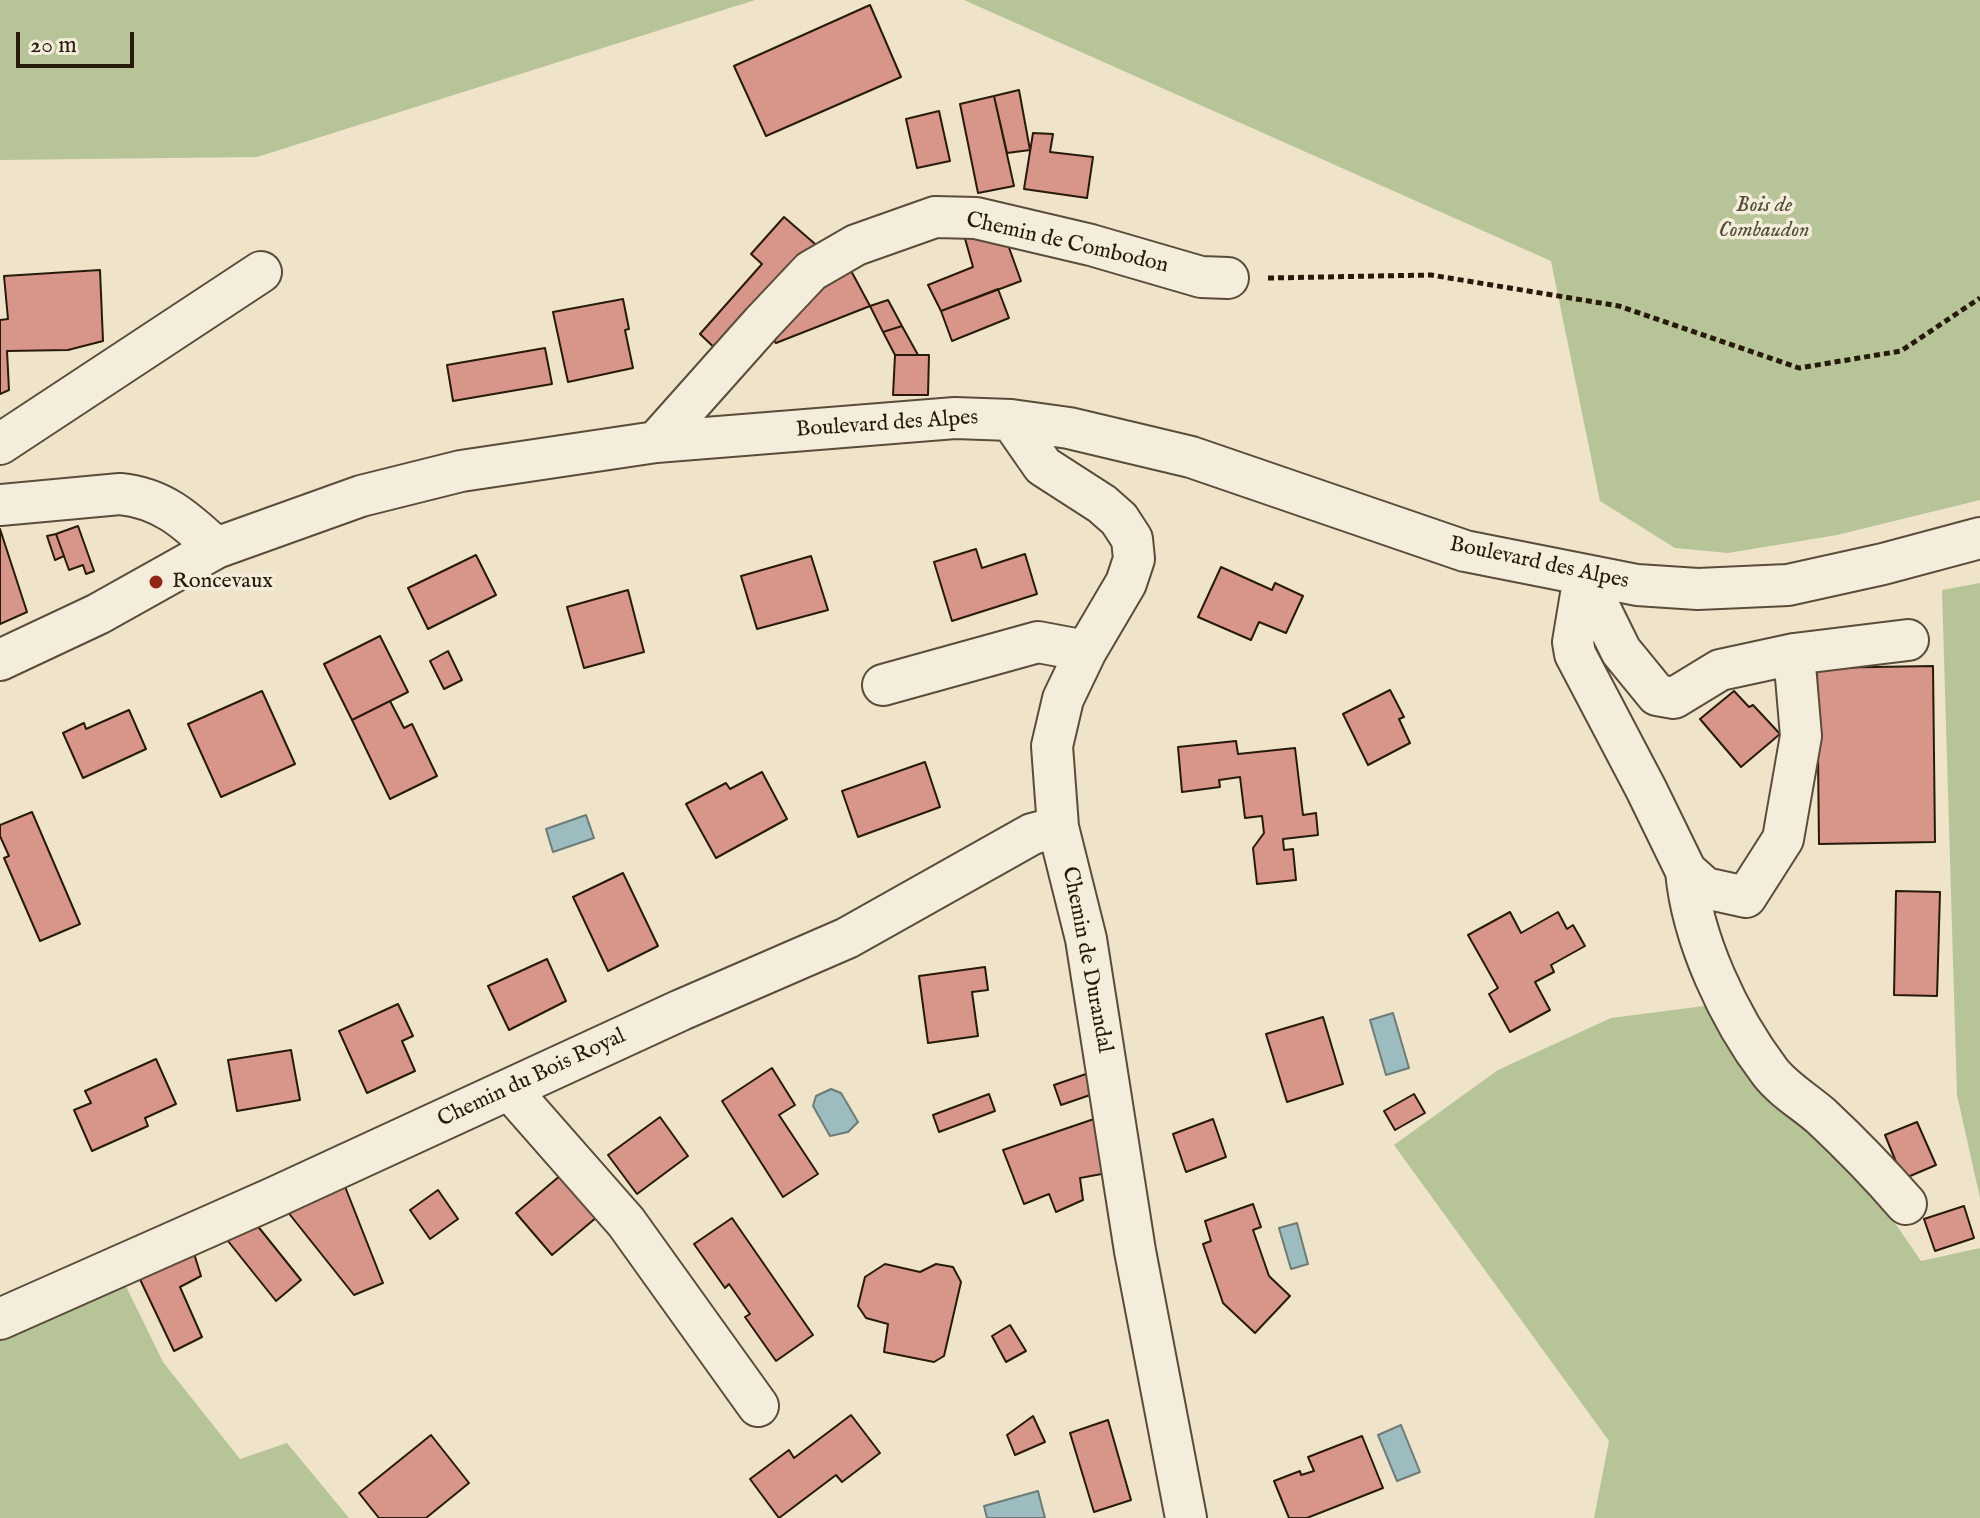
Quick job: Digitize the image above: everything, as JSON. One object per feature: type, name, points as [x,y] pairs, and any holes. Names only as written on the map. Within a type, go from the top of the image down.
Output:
[{"type":"street","name":"Chemin de Combodon","points":[[656,442],[811,271],[856,245],[935,217],[976,218],[1091,245],[1201,277],[1228,278]]},
{"type":"street","points":[[0,444],[261,272]]},
{"type":"street","name":"Boulevard des Alpes","points":[[0,660],[98,614],[216,548],[361,496],[461,471],[656,442],[955,418],[1011,420],[1069,428],[1191,457],[1465,551],[1637,585],[1698,589],[1788,585],[1980,538]]},
{"type":"street","name":"Chemin de Durandal","points":[[1011,420],[1043,466],[1102,504],[1119,519],[1132,539],[1134,559],[1126,583],[1086,651],[1063,699],[1052,746],[1058,827],[1086,939],[1135,1251],[1186,1518]]},
{"type":"street","points":[[0,505],[107,495],[140,496],[181,515],[216,548]]},
{"type":"street","points":[[1584,576],[1621,651],[1657,695],[1674,698],[1720,670],[1794,654],[1908,640]]},
{"type":"street","points":[[1584,576],[1573,642],[1575,654],[1686,871],[1688,898],[1708,961],[1739,1023],[1772,1075],[1860,1152],[1906,1204]]},
{"type":"street","points":[[883,685],[1038,642],[1086,651]]},
{"type":"street","points":[[1686,871],[1705,888],[1746,897],[1783,839],[1801,736],[1794,654]]},
{"type":"street","name":"Chemin du Bois Royal","points":[[0,1319],[681,1010],[847,938],[1032,834],[1058,827]]},
{"type":"street","points":[[510,1090],[626,1222],[758,1406]]},
{"type":"path","points":[[1228,278],[1431,275],[1619,306],[1799,368],[1901,351],[1980,298]]},
{"type":"green space","points":[[0,0],[755,0],[257,157],[0,160]]},
{"type":"green space","name":"Bois de Combaudon","points":[[964,0],[1980,0],[1980,500],[1837,535],[1728,553],[1675,548],[1600,501],[1551,261]]},
{"type":"green space","points":[[1980,583],[1980,1198],[1957,1095],[1942,590]]},
{"type":"green space","points":[[1712,1005],[1856,1166],[1921,1261],[1980,1248],[1980,1518],[1594,1518],[1609,1441],[1394,1145],[1498,1070],[1611,1018]]},
{"type":"green space","points":[[120,1274],[163,1362],[240,1459],[287,1443],[349,1518],[0,1518],[0,1327]]},
{"type":"water","points":[[586,815],[594,838],[553,852],[546,829]]},
{"type":"water","points":[[1393,1013],[1409,1068],[1386,1075],[1370,1020]]},
{"type":"water","points":[[831,1089],[841,1093],[858,1122],[848,1132],[830,1136],[813,1106],[816,1096]]},
{"type":"water","points":[[1297,1223],[1308,1264],[1291,1269],[1279,1228]]},
{"type":"water","points":[[1401,1425],[1420,1472],[1397,1481],[1378,1435]]},
{"type":"water","points":[[1038,1491],[1045,1518],[987,1518],[984,1506]]},
{"type":"building","points":[[870,5],[901,77],[766,136],[734,66]]},
{"type":"building","points":[[1019,90],[1030,150],[1007,153],[994,96]]},
{"type":"building","points":[[994,96],[1014,186],[978,193],[960,104]]},
{"type":"building","points":[[939,111],[950,161],[917,168],[906,119]]},
{"type":"building","points":[[1033,133],[1053,134],[1050,152],[1093,157],[1087,198],[1024,189]]},
{"type":"building","points":[[784,217],[822,250],[721,354],[700,334],[762,264],[751,254]]},
{"type":"building","points":[[964,235],[1007,242],[1021,281],[941,311],[928,285],[973,267]]},
{"type":"building","points":[[849,267],[870,306],[776,343],[768,334],[818,279]]},
{"type":"building","points":[[100,270],[103,341],[68,350],[7,351],[9,390],[0,394],[0,320],[8,319],[4,276]]},
{"type":"building","points":[[998,289],[1009,318],[952,341],[941,311]]},
{"type":"building","points":[[623,299],[629,329],[625,330],[633,368],[568,382],[553,312]]},
{"type":"building","points":[[888,300],[902,326],[883,332],[870,306]]},
{"type":"building","points":[[902,326],[918,355],[895,355],[883,332]]},
{"type":"building","points":[[545,348],[552,384],[453,401],[447,365]]},
{"type":"building","points":[[895,355],[929,355],[928,395],[893,395]]},
{"type":"building","points":[[78,526],[94,571],[86,574],[83,565],[69,570],[56,534]]},
{"type":"building","points":[[0,529],[27,612],[0,624]]},
{"type":"building","points":[[56,534],[64,556],[55,560],[47,536]]},
{"type":"building","points":[[976,549],[982,568],[1025,554],[1037,594],[952,621],[934,562]]},
{"type":"building","points":[[476,555],[496,595],[428,629],[408,588]]},
{"type":"building","points":[[811,556],[828,610],[757,629],[741,576]]},
{"type":"building","points":[[1221,567],[1272,590],[1275,583],[1303,596],[1286,633],[1259,622],[1251,640],[1198,617]]},
{"type":"building","points":[[628,590],[644,652],[584,668],[567,607]]},
{"type":"building","points":[[380,636],[408,692],[352,720],[324,664]]},
{"type":"building","points":[[448,651],[462,680],[444,689],[430,661]]},
{"type":"building","points":[[1933,666],[1935,842],[1819,844],[1817,668]]},
{"type":"building","points":[[1390,690],[1404,717],[1399,719],[1410,743],[1368,765],[1343,714]]},
{"type":"building","points":[[262,691],[295,764],[221,797],[188,724]]},
{"type":"building","points":[[1734,691],[1749,707],[1753,705],[1780,734],[1741,767],[1700,719]]},
{"type":"building","points":[[390,701],[404,728],[412,724],[437,776],[390,799],[352,720]]},
{"type":"building","points":[[129,710],[146,749],[83,778],[63,733],[84,723],[86,729]]},
{"type":"building","points":[[1236,741],[1238,754],[1295,748],[1303,815],[1316,813],[1318,835],[1283,839],[1284,850],[1293,849],[1296,880],[1257,884],[1253,848],[1264,833],[1262,816],[1245,818],[1240,777],[1219,780],[1220,787],[1182,792],[1178,747]]},
{"type":"building","points":[[925,762],[940,807],[858,837],[842,791]]},
{"type":"building","points":[[762,772],[787,819],[716,858],[686,804],[726,783],[730,789]]},
{"type":"building","points":[[32,812],[80,924],[40,941],[4,858],[9,856],[0,836],[0,825]]},
{"type":"building","points":[[623,873],[658,946],[608,971],[573,897]]},
{"type":"building","points":[[1896,891],[1940,892],[1937,996],[1894,995]]},
{"type":"building","points":[[1510,912],[1521,933],[1558,912],[1567,929],[1573,925],[1585,946],[1551,965],[1554,972],[1535,982],[1550,1010],[1510,1032],[1489,994],[1498,988],[1468,935]]},
{"type":"building","points":[[547,959],[566,1001],[509,1030],[488,986]]},
{"type":"building","points":[[985,967],[988,990],[972,992],[978,1036],[928,1043],[919,976]]},
{"type":"building","points":[[398,1004],[413,1036],[402,1041],[415,1071],[367,1093],[339,1031]]},
{"type":"building","points":[[1323,1017],[1343,1084],[1287,1102],[1266,1034]]},
{"type":"building","points":[[291,1050],[300,1100],[237,1111],[228,1060]]},
{"type":"building","points":[[156,1059],[176,1104],[145,1118],[148,1126],[92,1151],[74,1110],[91,1103],[85,1091]]},
{"type":"building","points":[[772,1068],[795,1105],[779,1115],[818,1174],[783,1197],[722,1101]]},
{"type":"building","points":[[1086,1074],[1093,1094],[1061,1105],[1054,1085]]},
{"type":"building","points":[[989,1094],[995,1111],[939,1132],[933,1115]]},
{"type":"building","points":[[1414,1094],[1425,1113],[1395,1130],[1384,1111]]},
{"type":"building","points":[[660,1117],[688,1156],[637,1194],[608,1155]]},
{"type":"building","points":[[1094,1119],[1107,1173],[1080,1178],[1083,1200],[1056,1212],[1049,1194],[1024,1204],[1003,1150]]},
{"type":"building","points":[[1213,1119],[1226,1157],[1186,1172],[1173,1134]]},
{"type":"building","points":[[1917,1122],[1936,1165],[1903,1179],[1885,1135]]},
{"type":"building","points":[[568,1169],[604,1211],[552,1255],[516,1213]]},
{"type":"building","points":[[342,1179],[383,1283],[354,1295],[287,1211]]},
{"type":"building","points":[[438,1190],[458,1219],[430,1239],[410,1210]]},
{"type":"building","points":[[1253,1204],[1261,1227],[1253,1230],[1269,1276],[1290,1296],[1255,1333],[1223,1303],[1203,1244],[1211,1241],[1205,1221]]},
{"type":"building","points":[[1964,1206],[1974,1238],[1935,1251],[1924,1219]]},
{"type":"building","points":[[732,1218],[813,1335],[776,1361],[745,1317],[750,1314],[729,1284],[725,1288],[694,1244]]},
{"type":"building","points":[[256,1224],[301,1280],[276,1301],[224,1236]]},
{"type":"building","points":[[192,1247],[201,1276],[180,1287],[202,1337],[174,1351],[137,1273]]},
{"type":"building","points":[[885,1264],[920,1272],[936,1264],[953,1267],[961,1282],[944,1356],[934,1362],[884,1352],[888,1324],[866,1318],[858,1306],[865,1277]]},
{"type":"building","points":[[1010,1325],[1026,1351],[1006,1362],[992,1336]]},
{"type":"building","points":[[851,1415],[880,1453],[842,1482],[836,1475],[779,1518],[750,1479],[789,1450],[794,1458]]},
{"type":"building","points":[[1033,1416],[1045,1442],[1015,1455],[1007,1435]]},
{"type":"building","points":[[1108,1420],[1131,1500],[1094,1512],[1070,1433]]},
{"type":"building","points":[[431,1435],[469,1483],[426,1518],[379,1518],[359,1493]]},
{"type":"building","points":[[1362,1436],[1383,1488],[1307,1518],[1289,1518],[1274,1481],[1300,1471],[1301,1475],[1314,1471],[1308,1457]]},
{"type":"place","name":"Roncevaux","points":[[156,582]]}]
